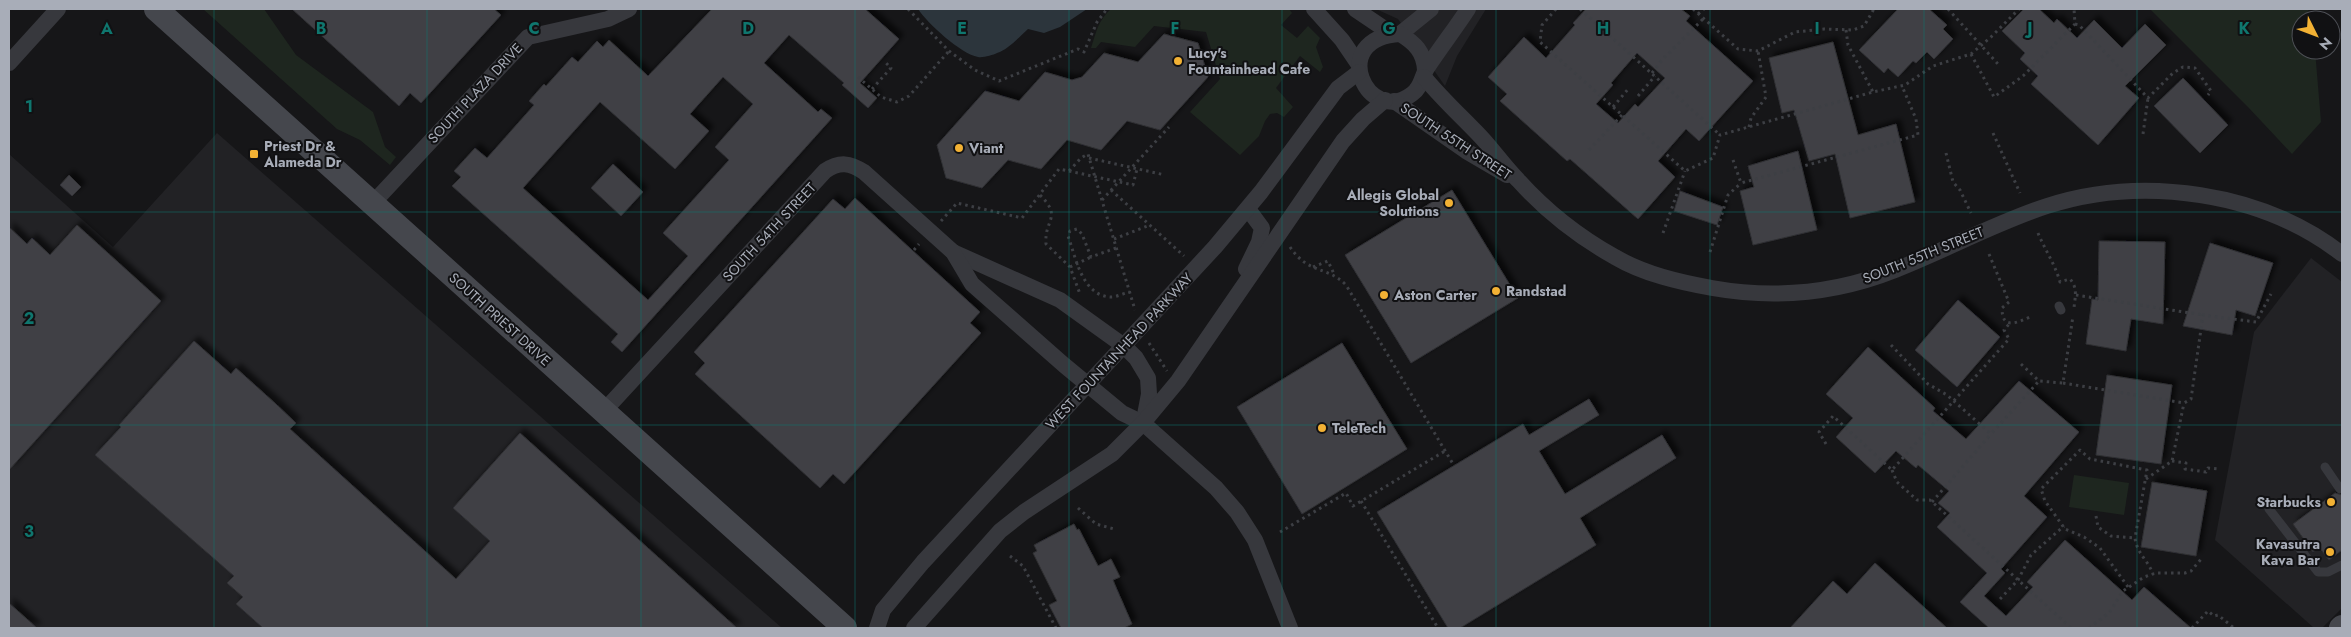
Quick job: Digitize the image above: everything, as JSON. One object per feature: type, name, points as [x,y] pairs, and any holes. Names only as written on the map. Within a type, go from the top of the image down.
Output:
[{"type":"main road","name":"SOUTH PRIEST DRIVE","points":[[156,9],[844,628]]},
{"type":"street","points":[[9,63],[58,9]]},
{"type":"street","name":"SOUTH PLAZA DRIVE","points":[[372,204],[528,37],[608,19],[629,9]]},
{"type":"street","points":[[1314,9],[1342,40],[1359,68],[1368,90],[1389,100]]},
{"type":"street","points":[[1355,9],[1420,49],[1423,56],[1425,74]]},
{"type":"street","points":[[1359,68],[1361,57],[1370,43],[1378,38],[1396,34],[1431,9]]},
{"type":"street","points":[[914,628],[1000,531],[1024,512],[1112,454],[1144,423],[1170,392],[1343,141],[1363,118],[1389,100],[1412,94],[1468,9]]},
{"type":"street","name":"WEST FOUNTAINHEAD PARKWAY","points":[[877,628],[883,610],[924,562],[1248,209],[1338,88],[1359,68]]},
{"type":"street","name":"SOUTH 55TH STREET","points":[[1425,74],[1518,181],[1572,229],[1616,258],[1664,277],[1729,291],[1791,293],[1851,284],[1893,270],[2047,206],[2090,195],[2133,191],[2180,192],[2243,205],[2297,226],[2316,236],[2342,254]]},
{"type":"street","name":"SOUTH 55TH STREET","points":[[1389,100],[1466,151],[1518,181]]},
{"type":"street","name":"SOUTH 54TH STREET","points":[[603,412],[825,171],[835,164],[846,163],[864,172],[953,252],[972,284],[1064,365],[1127,417],[1144,423],[1149,394],[1148,378],[1136,358],[1124,346],[1060,300],[953,252]]},
{"type":"street","points":[[1238,295],[1246,268],[1261,236],[1262,228],[1248,209]]},
{"type":"street","points":[[1144,423],[1216,488],[1237,512],[1262,554],[1290,628]]},
{"type":"lane","points":[[2325,467],[2340,489]]},
{"type":"lane","points":[[2269,509],[2318,572],[2328,572],[2342,564]]},
{"type":"path","points":[[908,9],[949,51],[975,70],[999,81],[1078,49],[1084,52],[1097,22],[1107,9]]},
{"type":"path","points":[[1556,9],[1542,25],[1540,42],[1685,171]]},
{"type":"path","points":[[1580,9],[1720,135]]},
{"type":"path","points":[[1693,9],[1738,49],[1758,51],[1795,32],[1824,29],[1846,30],[1864,26],[1874,9]]},
{"type":"path","points":[[1698,14],[1704,9]]},
{"type":"path","points":[[1948,9],[1998,64]]},
{"type":"path","points":[[1720,135],[1873,92],[1902,86],[1933,66],[1971,54],[2019,9]]},
{"type":"path","points":[[1971,54],[1994,97],[2023,76],[2075,24],[2074,9]]},
{"type":"path","points":[[1638,96],[1662,60],[1704,18]]},
{"type":"path","points":[[2075,24],[2079,25],[2148,98]]},
{"type":"path","points":[[1846,30],[1848,45],[1873,92]]},
{"type":"path","points":[[858,77],[882,97],[898,102],[909,96],[949,51]]},
{"type":"path","points":[[1749,127],[1751,118],[1766,97],[1758,51]]},
{"type":"path","points":[[872,89],[891,68],[885,62]]},
{"type":"path","points":[[2143,134],[2148,98],[2183,67],[2195,68],[2211,91],[2208,94]]},
{"type":"path","points":[[1710,252],[1728,195],[1741,183],[1918,135],[1916,119],[1902,86]]},
{"type":"path","points":[[1613,106],[1629,88]]},
{"type":"path","points":[[1589,150],[1622,115]]},
{"type":"path","points":[[1102,200],[1169,127]]},
{"type":"path","points":[[1993,133],[2020,192]]},
{"type":"path","points":[[1663,233],[1685,171],[1713,158],[1720,135]]},
{"type":"path","points":[[1946,153],[1953,182],[1960,190],[1971,213]]},
{"type":"path","points":[[1069,171],[1080,158],[1088,154],[1137,315]]},
{"type":"path","points":[[1089,158],[1165,175]]},
{"type":"path","points":[[1733,160],[1741,183]]},
{"type":"path","points":[[957,203],[1022,218],[1059,169],[1134,185],[1137,169]]},
{"type":"path","points":[[1111,190],[1186,258]]},
{"type":"path","points":[[1040,195],[1050,205],[1052,217],[1046,234],[1046,244],[1070,267],[1076,287],[1084,299]]},
{"type":"path","points":[[1114,239],[1150,225]]},
{"type":"path","points":[[1091,257],[1082,234],[1077,229],[1070,231],[1068,236],[1086,285],[1099,295],[1112,298],[1130,292]]},
{"type":"path","points":[[1288,244],[1301,262],[1334,275],[1346,285],[1453,464]]},
{"type":"path","points":[[1070,267],[1116,248]]},
{"type":"path","points":[[1989,254],[2009,302],[2002,308],[2002,316],[2014,324],[2030,317]]},
{"type":"path","points":[[1312,267],[1328,260],[1334,275]]},
{"type":"path","points":[[2076,295],[2256,322],[2271,294]]},
{"type":"path","points":[[2063,383],[2184,403],[2191,399],[2203,315]]},
{"type":"path","points":[[1892,470],[2009,339],[2004,330],[2010,323]]},
{"type":"path","points":[[1144,336],[1167,372]]},
{"type":"path","points":[[1891,345],[1928,384],[1953,401],[1991,434]]},
{"type":"path","points":[[1932,502],[2039,381]]},
{"type":"path","points":[[2172,461],[2184,403]]},
{"type":"path","points":[[1826,444],[1819,432],[1833,416],[1892,470],[1898,482],[1917,500],[1932,502],[2071,628]]},
{"type":"path","points":[[2128,587],[2100,548],[2064,526],[2045,501],[2042,489],[2080,450],[2090,460],[2147,470],[2135,538],[2137,549],[2150,566],[2153,574]]},
{"type":"path","points":[[1280,532],[1346,493],[1353,506],[1445,451]]},
{"type":"path","points":[[2146,479],[2172,461],[2186,463],[2185,469],[2206,472],[2208,468],[2218,469]]},
{"type":"path","points":[[1361,501],[1438,628]]},
{"type":"path","points":[[1078,508],[1096,524],[1114,528]]},
{"type":"path","points":[[2096,516],[2098,527],[2111,536],[2135,538]]},
{"type":"path","points":[[2000,599],[2018,580],[2031,555],[2064,526]]},
{"type":"path","points":[[1010,556],[1023,566],[1056,628]]},
{"type":"path","points":[[2089,628],[2108,612],[2123,590],[2153,574],[2185,573],[2190,571],[2202,558]]},
{"type":"path","points":[[2192,628],[2208,611],[2214,616],[2218,615],[2234,628]]},
{"type":"shaded area","points":[[203,9],[264,9],[296,55],[373,112],[385,147],[396,157],[390,165],[360,140],[337,129]]},
{"type":"shaded area","points":[[918,9],[1087,9],[1060,27],[1044,33],[1028,29],[1006,49],[993,55],[980,57],[971,55],[954,44],[936,30]]},
{"type":"shaded area","points":[[1111,9],[1289,9],[1292,13],[1281,25],[1297,38],[1308,26],[1320,38],[1316,47],[1323,67],[1320,72],[1300,56],[1276,88],[1293,107],[1284,117],[1277,113],[1270,114],[1259,136],[1240,155],[1190,112],[1220,79],[1206,32],[1154,26],[1135,47],[1101,42],[1096,48],[1091,48],[1100,22]]},
{"type":"shaded area","points":[[1376,9],[1486,9],[1457,56],[1445,86],[1398,19]]},
{"type":"shaded area","points":[[2150,9],[2308,9],[2291,10],[2291,60],[2316,60],[2321,122],[2292,154]]},
{"type":"shaded area","points":[[217,133],[782,628],[9,628],[9,154],[113,247]]},
{"type":"shaded area","points":[[2311,258],[2342,282],[2342,608],[2322,628],[2314,628],[2215,540],[2254,332]]},
{"type":"shaded area","points":[[2074,475],[2129,483],[2124,515],[2069,507]]},
{"type":"building","points":[[292,9],[494,9],[501,15],[421,103],[410,93],[399,106]]},
{"type":"building","points":[[712,9],[865,9],[899,39],[860,83],[877,98],[868,108],[842,85],[844,83],[789,35],[764,63],[818,112],[821,109],[832,118],[622,352],[611,342],[618,334],[452,186],[461,177],[454,171],[475,148],[487,158],[534,105],[529,101],[544,84],[546,86],[572,57],[578,62],[597,41],[603,47],[609,40],[648,76]],"holes":[[[723,77],[753,104],[715,147],[729,160],[663,233],[688,256],[648,300],[523,188],[600,102],[675,169],[709,131],[690,114]]]},
{"type":"building","points":[[1586,9],[1681,9],[1690,16],[1686,21],[1753,81],[1699,141],[1686,129],[1658,161],[1675,177],[1638,219],[1570,159],[1567,161],[1500,101],[1507,94],[1488,77],[1524,37],[1546,58],[1575,25],[1573,23]],"holes":[[[1637,53],[1665,78],[1638,107],[1635,104],[1618,123],[1596,104]]]},
{"type":"building","points":[[1898,9],[1929,9],[1947,25],[1943,29],[1953,39],[1934,59],[1927,52],[1916,63],[1913,61],[1898,77],[1888,68],[1884,73],[1859,50]]},
{"type":"building","points":[[2024,9],[2039,9],[2054,23],[2057,19],[2077,38],[2094,20],[2122,48],[2145,24],[2166,45],[2125,86],[2139,98],[2098,145],[2031,84],[2038,76],[2020,59],[2025,53],[2002,31]]},
{"type":"building","points":[[1164,34],[1198,43],[1208,77],[1160,130],[1127,121],[1101,150],[1067,140],[1041,169],[1008,160],[982,188],[946,178],[937,145],[985,91],[1019,101],[1045,72],[1072,80],[1082,77],[1104,53],[1138,62]]},
{"type":"building","points":[[1833,42],[1858,135],[1896,124],[1915,202],[1850,218],[1835,154],[1809,161],[1794,110],[1782,113],[1769,58]]},
{"type":"building","points":[[2183,78],[2228,125],[2200,153],[2154,106]]},
{"type":"building","points":[[1798,151],[1817,230],[1753,245],[1740,191],[1754,187],[1748,166]]},
{"type":"building","points":[[613,164],[643,192],[621,216],[591,188]]},
{"type":"building","points":[[69,175],[81,187],[72,196],[60,185]]},
{"type":"building","points":[[1452,190],[1518,298],[1411,363],[1345,255]]},
{"type":"building","points":[[1680,191],[1723,207],[1717,225],[1674,211]]},
{"type":"building","points":[[855,198],[980,312],[970,323],[981,333],[844,484],[833,474],[820,488],[695,374],[705,363],[694,352],[833,199],[845,209]]},
{"type":"building","points":[[77,225],[161,301],[9,470],[9,227],[27,244],[32,238],[50,255]]},
{"type":"building","points":[[2099,241],[2165,242],[2163,324],[2131,319],[2126,351],[2086,344],[2092,299],[2098,300]]},
{"type":"building","points":[[2210,243],[2273,263],[2255,316],[2236,310],[2232,335],[2183,326]]},
{"type":"building","points":[[1958,300],[2000,337],[1957,387],[1915,350]]},
{"type":"building","points":[[194,341],[231,374],[236,368],[276,404],[296,423],[290,429],[456,579],[490,541],[453,508],[520,433],[737,628],[263,628],[236,604],[243,597],[227,583],[234,576],[95,455],[121,427],[119,425]]},
{"type":"building","name":"TeleTech","points":[[1342,343],[1407,449],[1302,514],[1237,407]]},
{"type":"building","points":[[1868,347],[1935,408],[1933,411],[1966,439],[2019,381],[2079,432],[2024,496],[2047,517],[2001,569],[2005,573],[1984,596],[2006,616],[2033,587],[2027,582],[2065,540],[2132,600],[2144,587],[2191,628],[1989,628],[1960,602],[1987,573],[1937,527],[1950,513],[1938,503],[1949,491],[1918,465],[1916,468],[1896,451],[1875,473],[1836,437],[1853,418],[1826,394]]},
{"type":"building","points":[[2107,375],[2172,385],[2161,464],[2096,455]]},
{"type":"building","points":[[1589,399],[1599,415],[1539,451],[1565,494],[1662,435],[1676,458],[1580,518],[1596,545],[1460,628],[1448,628],[1377,512],[1523,424],[1529,435]]},
{"type":"building","points":[[2152,482],[2207,491],[2196,556],[2141,547]]},
{"type":"building","points":[[2335,493],[2342,495],[2342,550],[2329,560],[2319,547],[2313,552],[2293,524]]},
{"type":"building","points":[[1074,524],[1077,530],[1079,529],[1098,566],[1111,559],[1120,577],[1113,580],[1132,624],[1124,628],[1061,628],[1049,605],[1057,601],[1033,553],[1037,551],[1034,545]]},
{"type":"building","points":[[1875,563],[1947,628],[1790,628],[1833,581],[1847,594]]},
{"type":"building","points":[[9,603],[37,628],[9,628]]},
{"type":"place","name":"Lucy's Fountainhead Cafe","points":[[1178,61]]},
{"type":"place","name":"Viant","points":[[959,148]]},
{"type":"place","name":"Priest Dr & Alameda Dr","points":[[254,154]]},
{"type":"place","name":"Allegis Global Solutions","points":[[1449,203]]},
{"type":"place","name":"Randstad","points":[[1496,291]]},
{"type":"place","name":"Aston Carter","points":[[1384,295]]},
{"type":"place","name":"TeleTech","points":[[1322,428]]},
{"type":"place","name":"Starbucks","points":[[2331,502]]},
{"type":"place","name":"Kavasutra Kava Bar","points":[[2330,552]]}]
